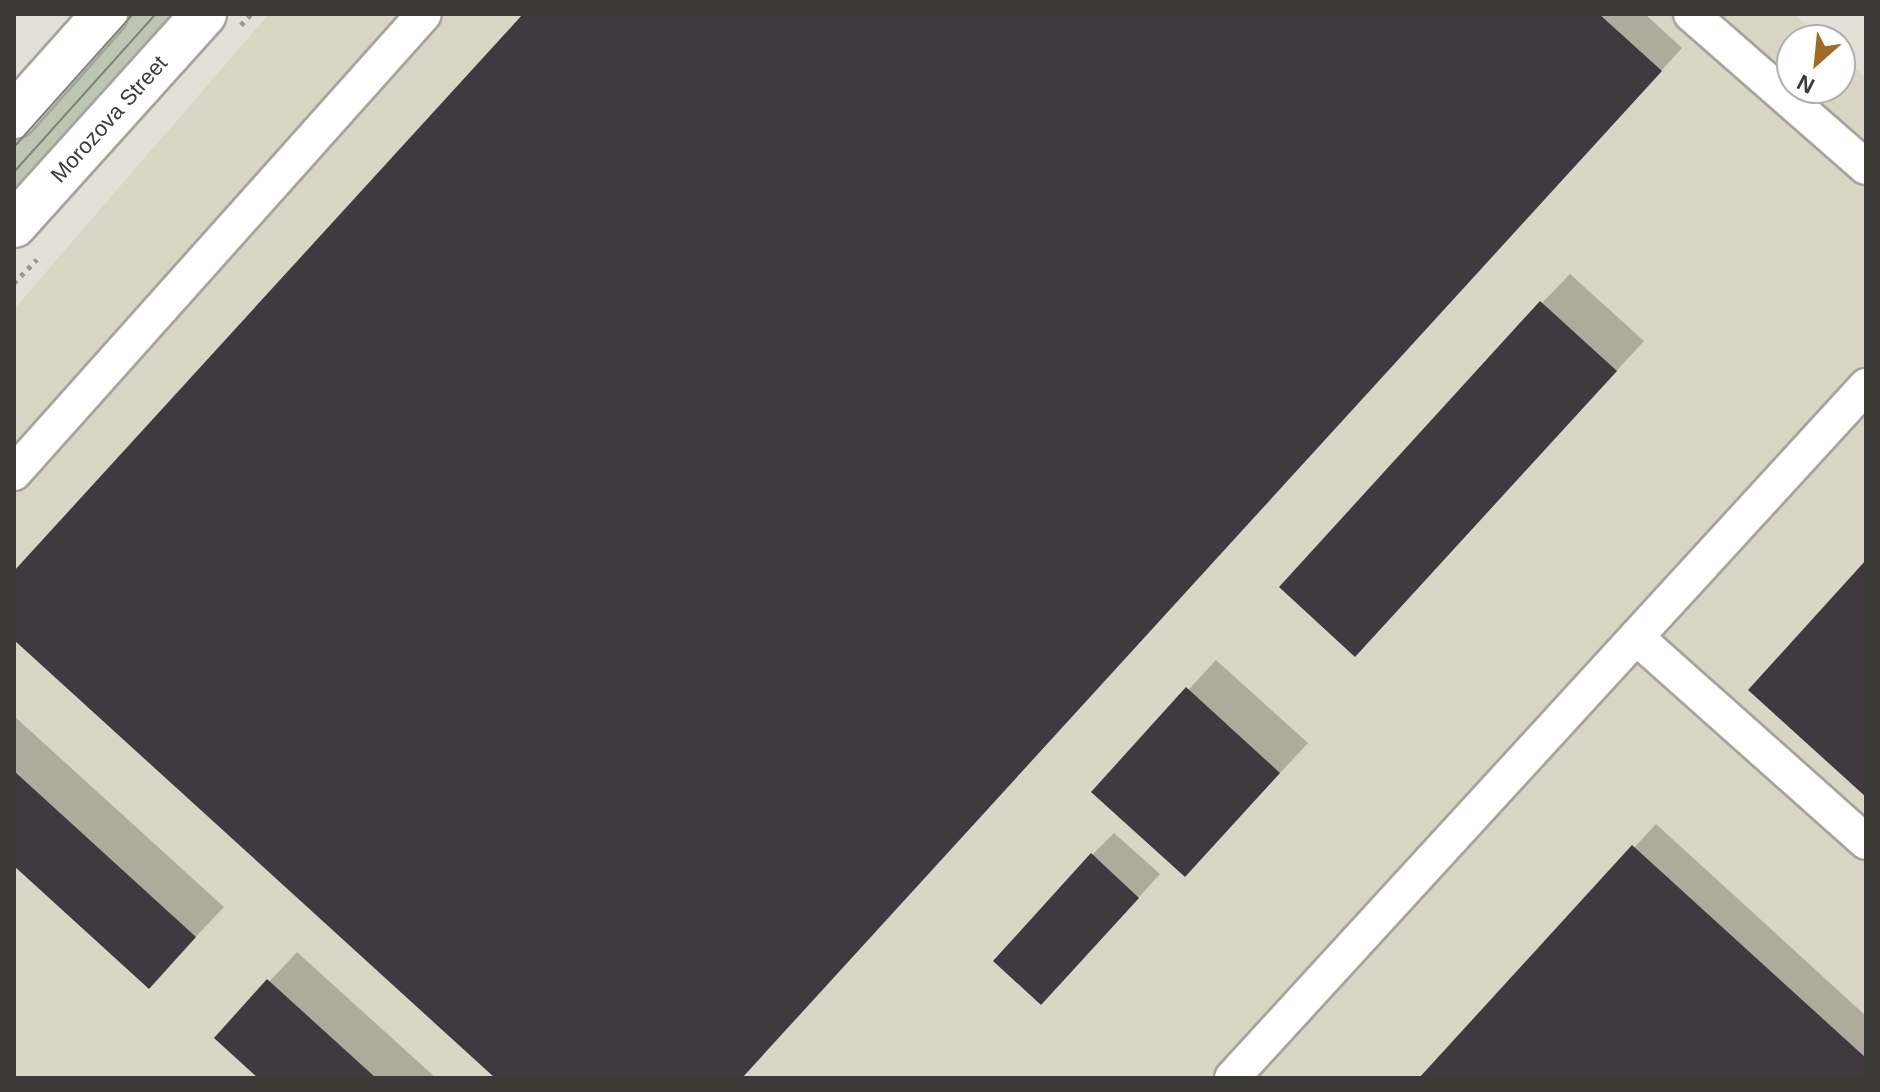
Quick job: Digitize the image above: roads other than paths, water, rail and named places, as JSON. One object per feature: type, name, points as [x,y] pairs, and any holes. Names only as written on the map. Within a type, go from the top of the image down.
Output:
[{"type":"main road","points":[[14,116],[105,14]]},
{"type":"main road","name":"Morozova Street","points":[[14,225],[204,14]]},
{"type":"lane","points":[[14,473],[424,14]]},
{"type":"lane","points":[[1691,14],[1866,167]]},
{"type":"lane","points":[[1232,1078],[1866,386]]},
{"type":"lane","points":[[1636,637],[1866,842]]},
{"type":"tram line","points":[[14,147],[133,14]]},
{"type":"tram line","points":[[14,172],[156,14]]}]
